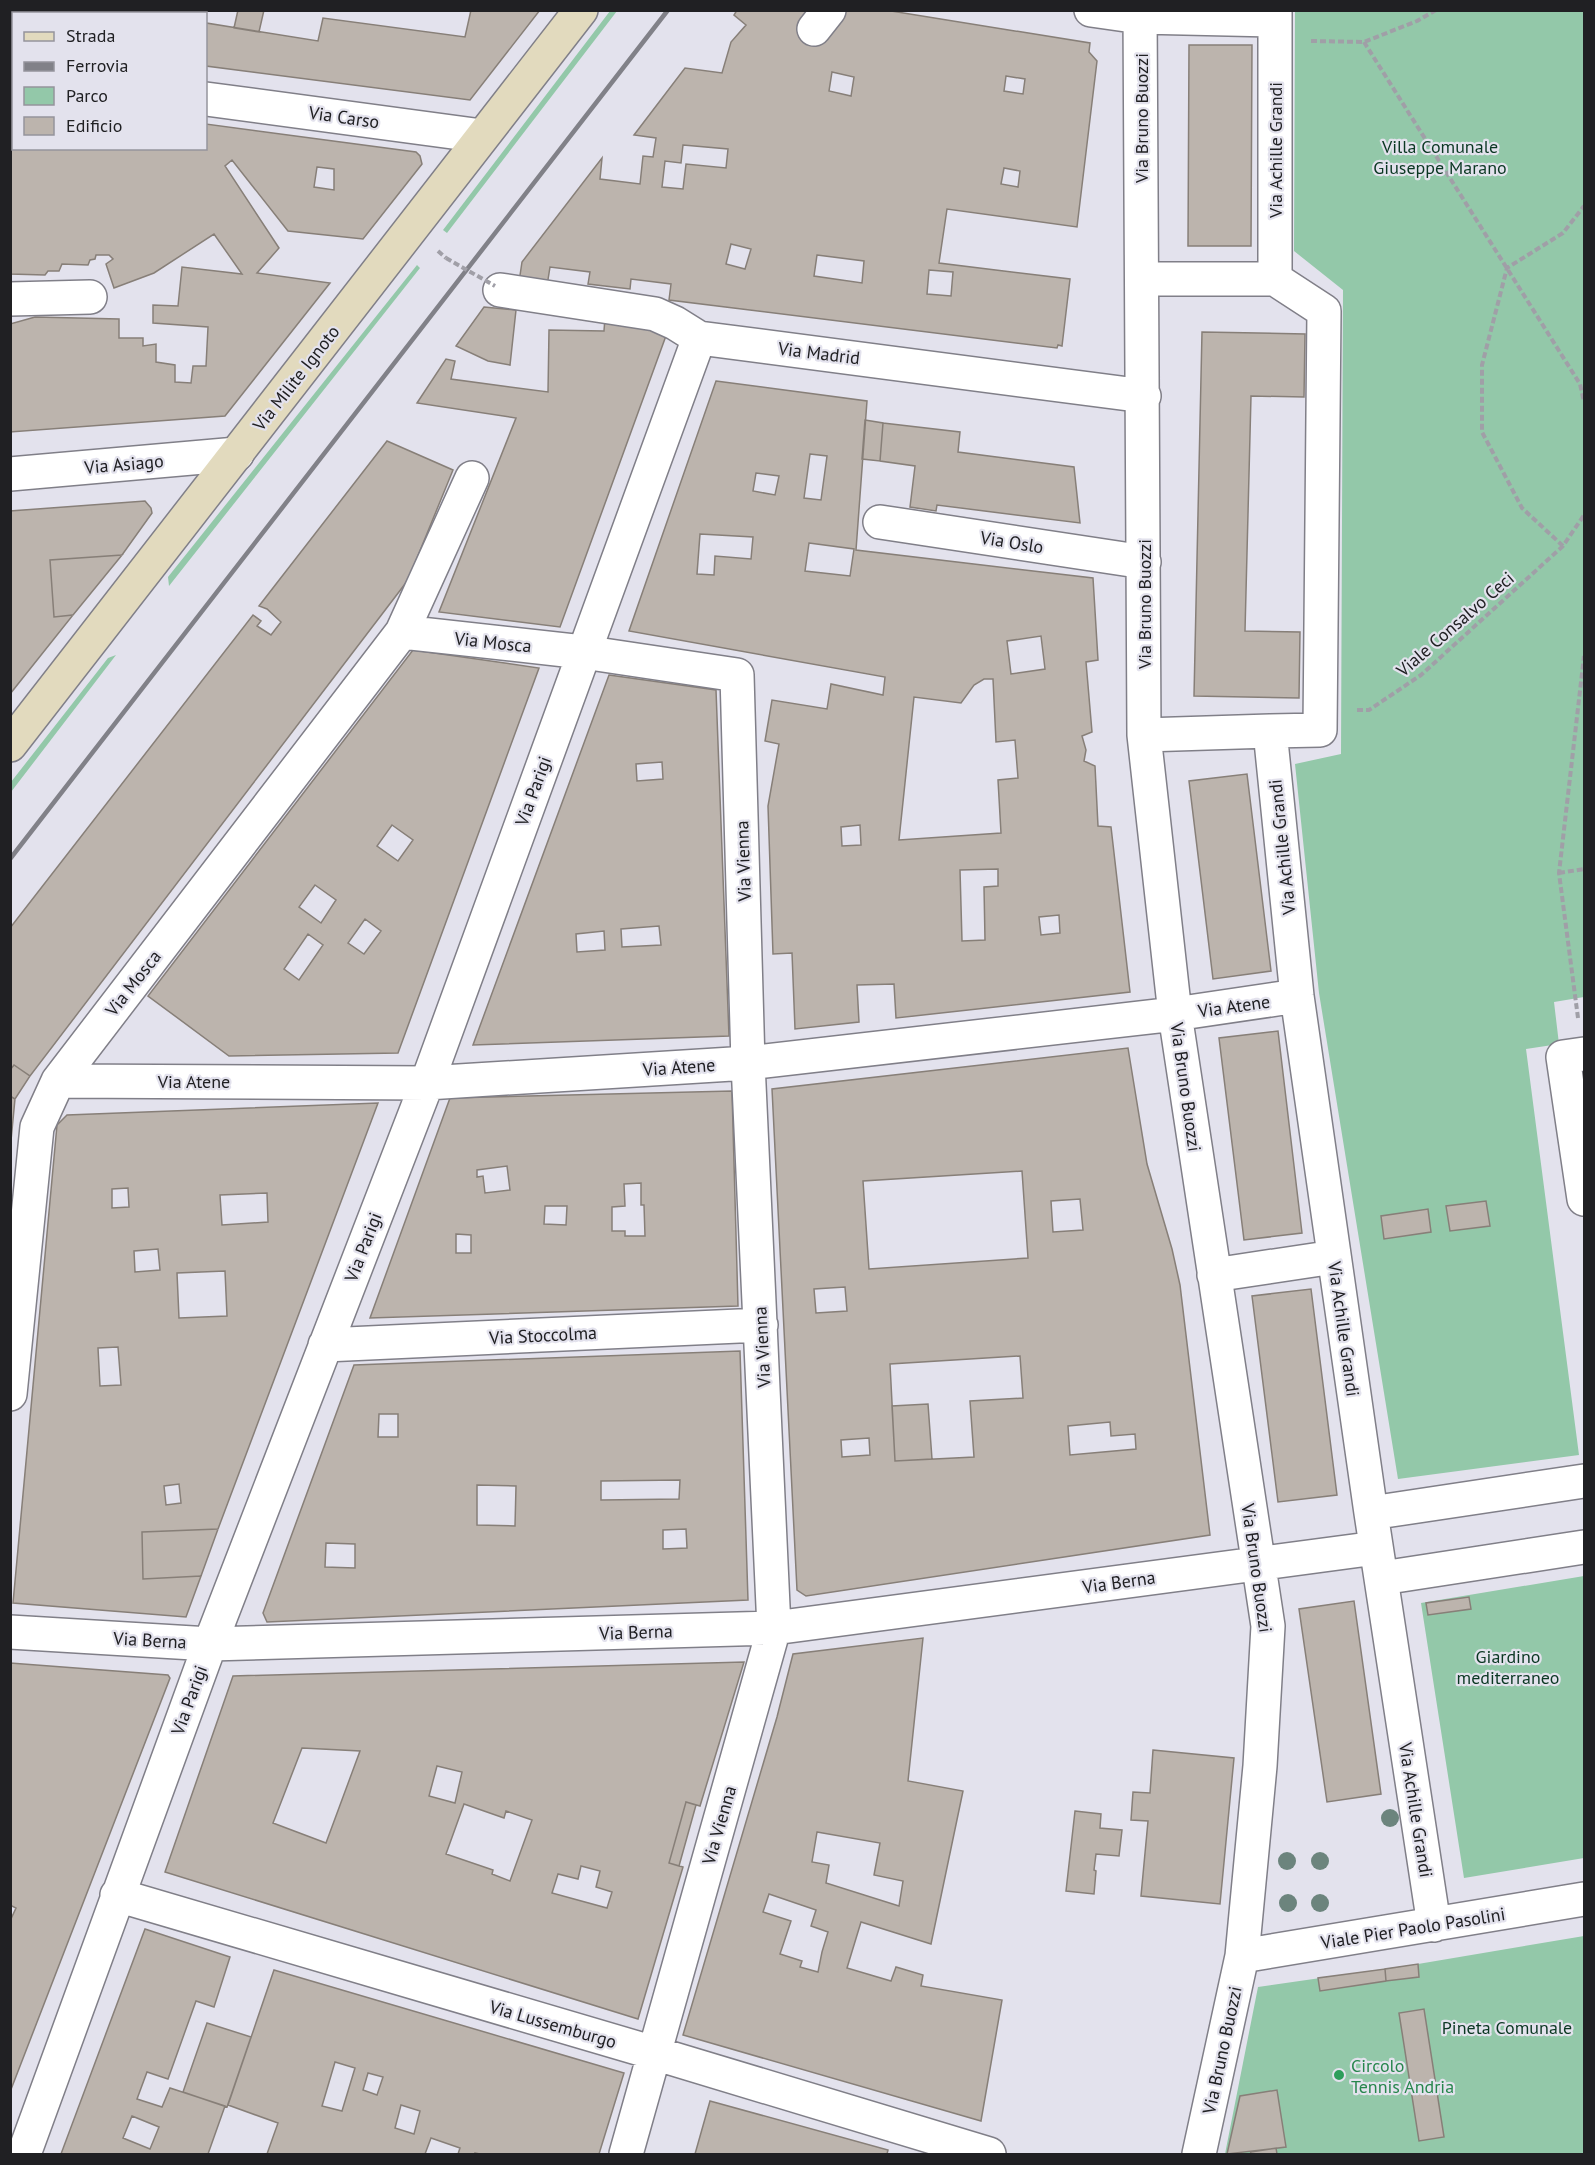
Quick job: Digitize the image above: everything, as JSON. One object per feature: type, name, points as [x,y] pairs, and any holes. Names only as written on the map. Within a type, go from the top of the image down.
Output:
[{"type":"street","name":"Via Milite Ignoto","points":[[10,745],[581,10]]},
{"type":"street","points":[[1091,10],[1275,24]]},
{"type":"street","name":"Via Bruno Buozzi","points":[[1140,14],[1144,396],[1144,735],[1175,1014],[1268,1626],[1260,1766],[1242,1956],[1199,2154]]},
{"type":"street","name":"Via Achille Grandi","points":[[1275,24],[1275,279]]},
{"type":"street","name":"Via Carso","points":[[207,99],[482,136]]},
{"type":"street","points":[[1142,279],[1275,279],[1324,311],[1320,730],[1144,735]]},
{"type":"street","name":"Via Madrid","points":[[497,288],[655,314],[699,338],[1144,396]]},
{"type":"street","points":[[10,299],[90,297]]},
{"type":"street","name":"Via Parigi","points":[[24,2154],[210,1644],[427,1083],[699,338]]},
{"type":"street","name":"Via Asiago","points":[[10,474],[237,454]]},
{"type":"street","name":"Via Mosca","points":[[10,1394],[13,1336],[37,1127],[58,1081],[402,632],[472,478]]},
{"type":"street","name":"Via Oslo","points":[[880,522],[1144,562]]},
{"type":"street","name":"Via Mosca","points":[[402,632],[583,652]]},
{"type":"street","name":"Via Vienna","points":[[583,652],[737,675],[748,1063],[774,1628],[626,2154]]},
{"type":"street","name":"Via Achille Grandi","points":[[1270,731],[1298,996],[1371,1513],[1434,1925]]},
{"type":"street","name":"Via Atene","points":[[58,1081],[427,1083],[748,1063],[1175,1014],[1298,996]]},
{"type":"street","points":[[1577,1055],[1584,1199]]},
{"type":"street","points":[[1214,1275],[1334,1257]]},
{"type":"street","name":"Via Stoccolma","points":[[325,1345],[761,1325]]},
{"type":"street","points":[[1371,1513],[1584,1481]]},
{"type":"street","name":"Via Berna","points":[[10,1632],[210,1644],[774,1628],[1258,1563],[1379,1563],[1584,1547]]},
{"type":"street","name":"Via Lussemburgo","points":[[117,1895],[654,2053],[924,2146],[989,2154]]},
{"type":"street","name":"Viale Pier Paolo Pasolini","points":[[1242,1956],[1584,1899]]},
{"type":"path","points":[[1275,24],[1364,42],[1417,21],[1436,10]]},
{"type":"path","points":[[1364,42],[1580,384],[1584,402]]},
{"type":"path","points":[[1563,546],[1522,508],[1482,432],[1482,366],[1507,268],[1563,233],[1584,206]]},
{"type":"path","points":[[437,250],[446,258],[497,288]]},
{"type":"path","name":"Viale Consalvo Ceci","points":[[1320,711],[1369,710],[1412,681],[1563,546],[1584,515]]},
{"type":"path","points":[[1577,1055],[1559,873],[1584,656]]},
{"type":"path","points":[[1559,873],[1584,869]]},
{"type":"green space","points":[[610,11],[617,11],[447,233],[443,230]]},
{"type":"green space","name":"Villa Comunale Giuseppe Marano","points":[[1295,11],[1584,11],[1584,997],[1554,1002],[1559,1044],[1526,1049],[1579,1455],[1398,1479],[1319,993],[1295,764],[1341,754],[1343,290],[1294,251]]},
{"type":"green space","points":[[417,265],[420,268],[169,586],[168,577]]},
{"type":"green space","points":[[116,655],[11,792],[11,782],[108,658]]},
{"type":"green space","name":"Giardino mediterraneo","points":[[1584,1576],[1584,1858],[1464,1878],[1421,1603]]},
{"type":"green space","name":"Pineta Comunale","points":[[1584,1936],[1584,2154],[1225,2154],[1258,1987],[1418,1964]]},
{"type":"building","points":[[10,10],[174,10],[174,12],[12,12],[12,42],[10,42]]},
{"type":"building","points":[[238,10],[264,10],[259,32],[234,28]]},
{"type":"building","points":[[471,10],[540,10],[470,100],[207,66],[207,23],[318,41],[323,18],[465,37]]},
{"type":"building","points":[[737,10],[885,10],[1090,43],[1089,52],[1097,61],[1077,227],[947,209],[939,263],[1070,279],[1062,346],[1058,345],[1057,348],[669,300],[671,284],[631,279],[630,289],[588,284],[590,272],[550,267],[547,286],[519,282],[522,262],[602,158],[600,179],[640,184],[643,156],[653,157],[656,138],[634,135],[685,68],[722,73],[731,42],[746,25],[734,15]],"holes":[[[832,72],[854,77],[851,96],[829,91]],[[1006,76],[1025,79],[1023,94],[1004,91]],[[683,145],[728,149],[726,168],[686,164],[683,189],[662,187],[665,161],[681,163]],[[1004,168],[1020,171],[1018,187],[1001,184]],[[731,244],[751,249],[745,269],[726,264]],[[817,255],[864,261],[862,283],[814,276]],[[929,270],[953,272],[951,296],[927,294]]]},
{"type":"building","points":[[1189,45],[1252,45],[1251,246],[1188,246]]},
{"type":"building","points":[[10,98],[12,98],[12,150],[207,150],[207,124],[416,152],[420,156],[422,164],[363,239],[288,231],[232,160],[225,166],[279,248],[257,273],[330,283],[225,416],[10,432],[10,324],[35,317],[119,319],[119,338],[143,338],[143,346],[156,344],[156,362],[175,365],[175,382],[191,383],[193,366],[206,366],[208,327],[153,323],[153,305],[178,306],[182,267],[242,274],[214,234],[154,273],[114,288],[106,264],[113,259],[109,255],[96,255],[88,265],[62,264],[59,271],[48,271],[45,275],[10,274]],"holes":[[[317,167],[334,169],[334,190],[314,187]]]},
{"type":"building","points":[[484,307],[516,310],[510,365],[488,361],[456,346]]},
{"type":"building","points":[[605,318],[667,333],[560,627],[439,612],[516,418],[417,403],[446,359],[455,361],[451,379],[548,392],[549,330],[604,331]]},
{"type":"building","points":[[1202,332],[1305,334],[1304,397],[1251,396],[1245,631],[1300,632],[1299,698],[1194,696]]},
{"type":"building","points":[[716,381],[867,401],[856,550],[1093,578],[1098,660],[1086,662],[1092,732],[1082,736],[1086,750],[1084,761],[1095,766],[1098,826],[1111,827],[1130,992],[896,1018],[894,984],[857,985],[859,1022],[795,1029],[792,953],[773,954],[768,806],[779,744],[765,741],[772,700],[827,709],[831,684],[883,695],[885,677],[629,631]],"holes":[[[810,454],[827,456],[821,500],[804,498]],[[756,473],[779,476],[775,495],[753,491]],[[700,534],[753,537],[751,559],[715,556],[714,575],[697,574]],[[809,543],[854,549],[850,576],[805,571]],[[1041,636],[1045,669],[1011,674],[1007,641]],[[984,679],[993,679],[996,742],[1015,740],[1018,778],[998,780],[1001,833],[899,840],[914,697],[961,703],[974,685]],[[860,825],[861,845],[842,846],[841,827]],[[998,869],[998,886],[984,887],[985,940],[962,941],[960,870]],[[1059,915],[1060,933],[1041,935],[1039,917]]]},
{"type":"building","points":[[865,420],[883,423],[880,461],[862,459]]},
{"type":"building","points":[[883,423],[960,432],[958,452],[1074,467],[1080,523],[937,505],[936,511],[910,507],[915,466],[880,461]]},
{"type":"building","points":[[387,441],[453,470],[408,580],[30,1076],[14,1065],[10,1070],[10,928],[253,615],[261,621],[257,626],[271,635],[281,622],[267,609],[259,606]]},
{"type":"building","points":[[145,501],[152,513],[122,555],[50,560],[54,617],[73,615],[10,694],[10,511]]},
{"type":"building","points":[[122,555],[73,615],[54,617],[50,560]]},
{"type":"building","points":[[413,650],[539,668],[398,1053],[229,1056],[148,996]],"holes":[[[392,825],[413,840],[398,861],[377,846]],[[315,885],[336,900],[321,923],[299,907]],[[365,919],[381,931],[364,954],[348,943]],[[308,934],[323,945],[299,980],[284,969]]]},
{"type":"building","points":[[609,675],[716,690],[729,1036],[473,1045]],"holes":[[[662,762],[663,779],[637,781],[636,764]],[[659,926],[661,945],[622,947],[621,929]],[[604,931],[605,950],[577,952],[576,934]]]},
{"type":"building","points":[[1247,774],[1271,971],[1213,979],[1189,781]]},
{"type":"building","points":[[1278,1031],[1302,1233],[1244,1240],[1219,1038]]},
{"type":"building","points":[[1128,1048],[1147,1164],[1180,1285],[1210,1535],[806,1596],[797,1590],[772,1089]],"holes":[[[1022,1171],[1028,1258],[869,1269],[863,1181]],[[1080,1199],[1083,1230],[1053,1232],[1051,1201]],[[845,1287],[847,1311],[816,1313],[814,1289]],[[1020,1356],[1023,1398],[970,1401],[974,1457],[895,1461],[890,1364]],[[1110,1422],[1111,1436],[1135,1434],[1136,1449],[1070,1455],[1068,1426]],[[869,1438],[870,1455],[842,1457],[841,1440]]]},
{"type":"building","points":[[14,1065],[30,1076],[15,1099],[10,1096],[10,1070]]},
{"type":"building","points":[[732,1091],[738,1306],[370,1318],[450,1098]],"holes":[[[507,1166],[510,1190],[485,1193],[483,1176],[477,1177],[477,1170]],[[641,1183],[645,1236],[625,1236],[625,1231],[612,1231],[612,1207],[625,1206],[624,1184]],[[545,1206],[567,1206],[566,1225],[544,1224]],[[456,1234],[471,1235],[471,1253],[456,1253]]]},
{"type":"building","points":[[10,1096],[15,1099],[10,1151]]},
{"type":"building","points":[[378,1103],[218,1529],[142,1532],[143,1579],[201,1576],[186,1617],[13,1603],[57,1125],[67,1115]],"holes":[[[128,1188],[129,1207],[112,1208],[112,1189]],[[267,1193],[268,1222],[222,1225],[220,1195]],[[158,1249],[160,1270],[135,1272],[134,1251]],[[225,1271],[227,1316],[179,1318],[177,1273]],[[118,1347],[121,1385],[100,1386],[98,1348]],[[179,1484],[181,1503],[166,1505],[164,1486]]]},
{"type":"building","points":[[1486,1201],[1490,1226],[1450,1231],[1446,1206]]},
{"type":"building","points":[[1428,1209],[1431,1232],[1384,1239],[1381,1216]]},
{"type":"building","points":[[1311,1289],[1337,1495],[1278,1502],[1252,1296]]},
{"type":"building","points":[[740,1351],[748,1600],[267,1622],[263,1613],[354,1365]],"holes":[[[379,1414],[398,1414],[398,1437],[378,1437]],[[680,1480],[679,1499],[601,1500],[601,1481]],[[477,1485],[516,1486],[515,1526],[477,1525]],[[686,1529],[687,1548],[663,1549],[663,1530]],[[326,1543],[355,1544],[355,1568],[325,1567]]]},
{"type":"building","points":[[928,1404],[932,1459],[895,1461],[892,1406]]},
{"type":"building","points":[[218,1529],[201,1576],[143,1579],[142,1532]]},
{"type":"building","points":[[1469,1597],[1471,1609],[1428,1615],[1426,1603]]},
{"type":"building","points":[[1354,1601],[1381,1794],[1327,1802],[1299,1609]]},
{"type":"building","points":[[923,1638],[908,1781],[963,1791],[931,1944],[861,1922],[847,1968],[891,1981],[896,1967],[923,1975],[921,1986],[1002,2000],[981,2121],[683,2035],[777,1717],[793,1654]],"holes":[[[817,1832],[880,1843],[874,1875],[903,1881],[899,1906],[826,1883],[829,1865],[812,1862]],[[769,1894],[816,1910],[811,1926],[828,1932],[818,1972],[800,1967],[802,1961],[780,1954],[791,1921],[763,1912]]]},
{"type":"building","points":[[744,1662],[700,1806],[686,1802],[669,1863],[683,1867],[638,2019],[165,1872],[233,1676]],"holes":[[[302,1748],[360,1751],[326,1843],[273,1823]],[[437,1766],[462,1772],[455,1803],[429,1796]],[[464,1804],[504,1818],[506,1811],[532,1820],[510,1881],[492,1874],[493,1870],[446,1854]],[[581,1866],[600,1871],[596,1887],[612,1892],[607,1908],[552,1893],[558,1874],[578,1879]]]},
{"type":"building","points":[[10,1663],[168,1675],[170,1678],[10,2092],[10,1921],[16,1908],[10,1905]]},
{"type":"building","points":[[1153,1750],[1234,1758],[1220,1904],[1141,1896],[1148,1821],[1131,1820],[1133,1792],[1150,1793]]},
{"type":"building","points":[[686,1802],[696,1805],[679,1866],[669,1863]]},
{"type":"building","points":[[1075,1811],[1101,1814],[1100,1828],[1122,1830],[1119,1856],[1096,1854],[1094,1894],[1066,1891]]},
{"type":"building","points":[[145,1929],[230,1957],[214,2007],[196,2001],[168,2079],[147,2072],[137,2099],[162,2107],[170,2088],[225,2106],[208,2154],[61,2154]],"holes":[[[132,2116],[159,2127],[150,2149],[123,2138]]]},
{"type":"building","points":[[1418,1964],[1419,1977],[1386,1981],[1385,1969]]},
{"type":"building","points":[[1385,1969],[1386,1981],[1320,1991],[1318,1978]]},
{"type":"building","points":[[274,1970],[624,2073],[599,2154],[458,2154],[460,2148],[431,2138],[425,2154],[267,2154],[278,2123],[228,2105]],"holes":[[[335,2062],[355,2068],[342,2111],[322,2106]],[[368,2073],[383,2077],[377,2095],[363,2090]],[[401,2105],[420,2111],[414,2134],[395,2128]]]},
{"type":"building","points":[[1424,2009],[1444,2137],[1419,2141],[1399,2013]]},
{"type":"building","points":[[207,2023],[251,2037],[227,2107],[183,2092]]},
{"type":"building","points":[[1277,2090],[1286,2147],[1227,2154],[1240,2096]]},
{"type":"building","points":[[710,2101],[888,2150],[887,2154],[695,2154]]},
{"type":"building","points":[[1276,2148],[1277,2154],[1250,2154],[1251,2152]]},
{"type":"railway","points":[[10,859],[668,10]]},
{"type":"place","name":"Circolo Tennis Andria","points":[[1339,2075]]}]
